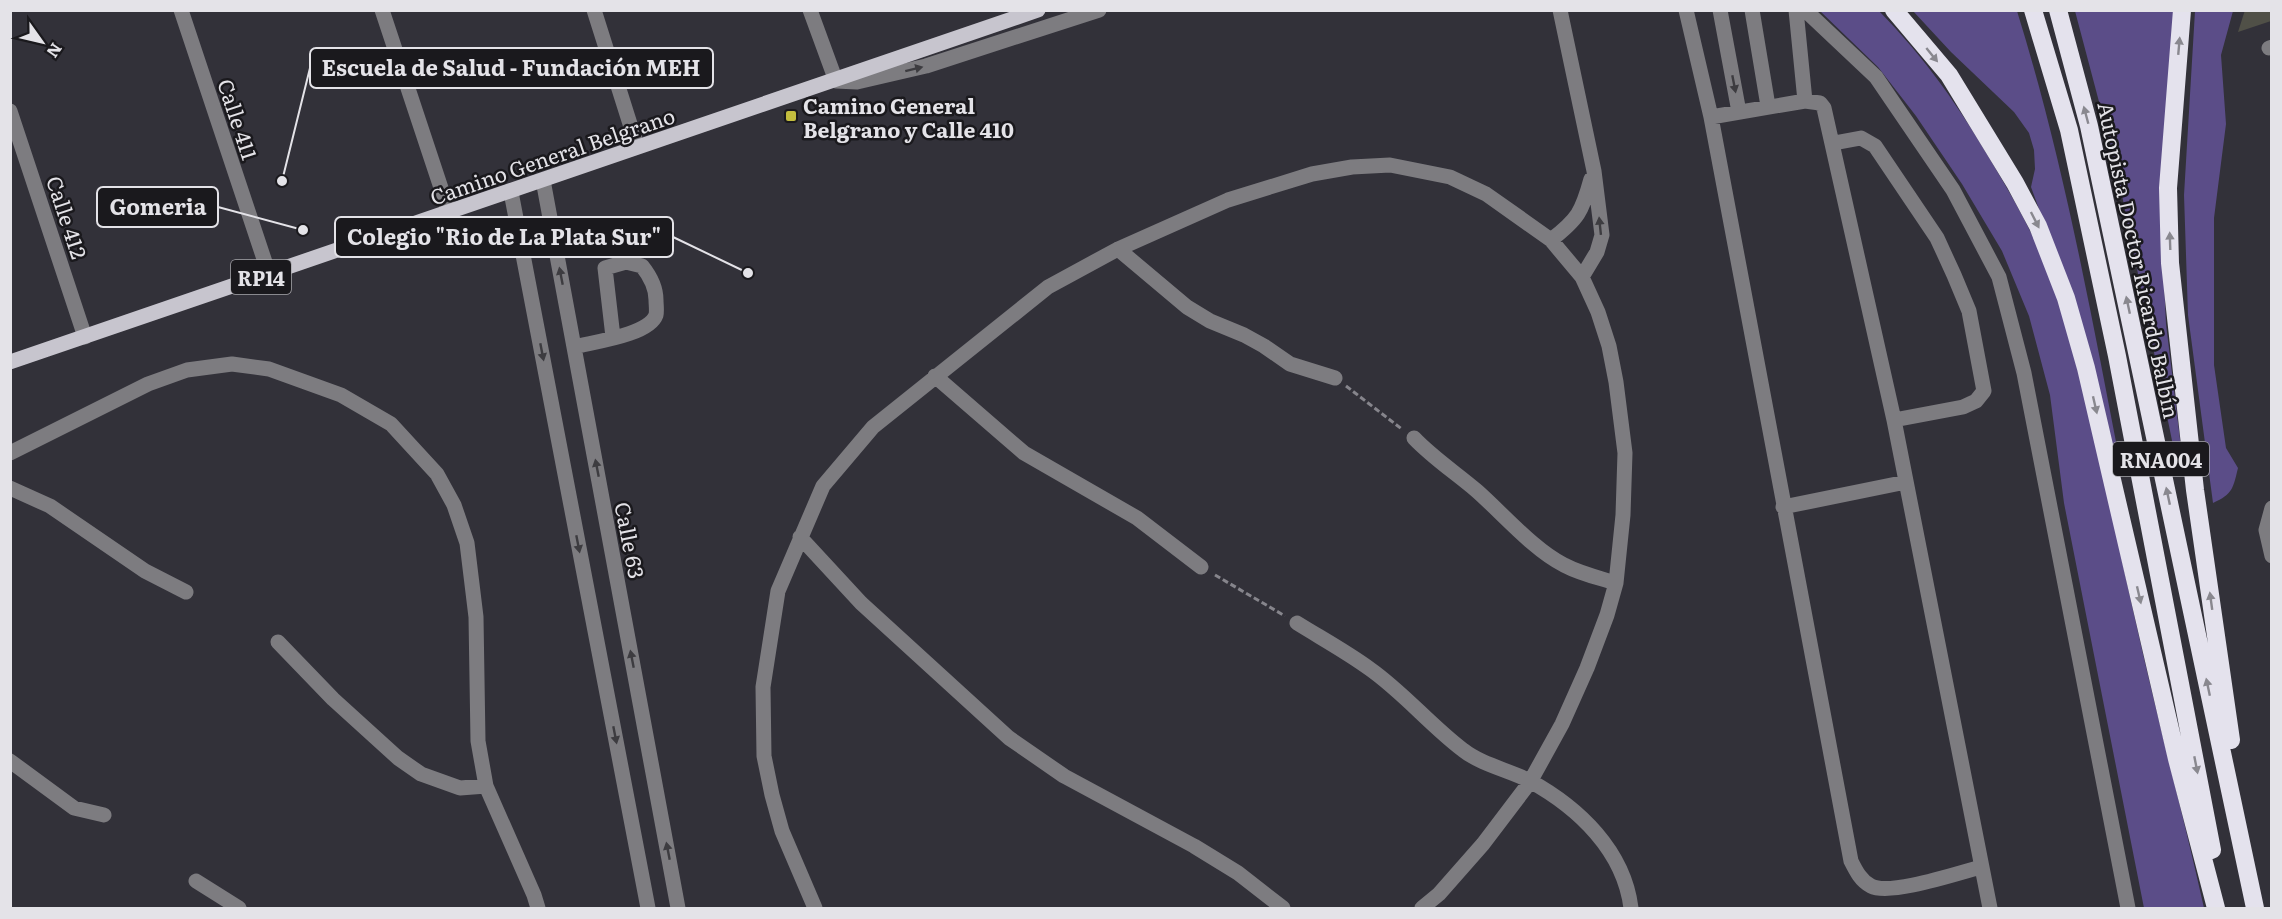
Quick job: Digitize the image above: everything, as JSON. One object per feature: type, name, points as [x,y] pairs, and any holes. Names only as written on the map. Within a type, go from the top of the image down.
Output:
[{"type":"highway","points":[[1894,10],[1949,75],[2015,183],[2038,226],[2066,298],[2086,368],[2177,759],[2216,909]]},
{"type":"highway","name":"Autopista Doctor Ricardo Balbín","points":[[2033,10],[2069,130],[2117,356],[2223,909]]},
{"type":"highway","name":"Autopista Doctor Ricardo Balbín","points":[[2058,10],[2089,126],[2255,909]]},
{"type":"highway","points":[[2182,10],[2168,188],[2170,263],[2195,490],[2255,909]]},
{"type":"main road","name":"Camino General Belgrano","points":[[10,362],[1038,10]]},
{"type":"street","name":"Calle 411","points":[[181,10],[269,274]]},
{"type":"street","points":[[382,10],[449,212]]},
{"type":"street","points":[[594,10],[638,146]]},
{"type":"street","points":[[810,10],[836,81],[857,82],[926,66],[1099,10]]},
{"type":"street","points":[[1560,10],[1594,171],[1602,236],[1597,252],[1582,277]]},
{"type":"street","points":[[1686,10],[1711,117],[1851,861],[1860,877],[1873,887],[1894,889],[1981,867]]},
{"type":"street","points":[[1720,10],[1739,112]]},
{"type":"street","points":[[1752,10],[1768,106]]},
{"type":"street","points":[[1796,10],[1805,100]]},
{"type":"street","points":[[1805,10],[1876,77],[1953,190],[1999,277],[2024,373],[2128,909]]},
{"type":"street","points":[[1711,117],[1805,100],[1820,104],[1824,108],[1834,143],[1894,420],[1990,909]]},
{"type":"street","name":"Calle 412","points":[[10,111],[86,337]]},
{"type":"street","points":[[1834,143],[1861,138],[1875,146],[1937,238],[1969,311],[1984,391],[1976,401],[1963,407],[1894,420]]},
{"type":"street","points":[[814,909],[782,831],[764,756],[762,687],[778,591],[824,486],[846,457],[873,427],[1048,287],[1118,249],[1228,200],[1291,180],[1352,167],[1390,165],[1450,177],[1486,195],[1551,240],[1582,277],[1598,312],[1609,345],[1625,453],[1623,515],[1616,583],[1607,615],[1587,668],[1562,724],[1530,782],[1483,844],[1439,894],[1422,909]]},
{"type":"street","points":[[1551,240],[1572,224],[1584,207],[1594,171]]},
{"type":"street","name":"Calle 63","points":[[543,180],[678,909]]},
{"type":"street","points":[[511,192],[648,909]]},
{"type":"street","points":[[1118,249],[1187,307],[1210,321],[1254,340],[1290,364],[1335,378]]},
{"type":"street","points":[[574,347],[613,337],[647,326],[656,315],[656,291],[649,274],[642,266],[626,262],[605,268],[613,337]]},
{"type":"street","points":[[10,453],[148,384],[187,370],[232,364],[269,369],[341,395],[391,424],[437,474],[454,505],[467,543],[476,617],[478,741],[486,786],[538,909]]},
{"type":"street","points":[[935,376],[1024,453],[1137,518],[1201,567]]},
{"type":"street","points":[[1414,438],[1429,454],[1476,490],[1522,534],[1562,564],[1616,583]]},
{"type":"street","points":[[1783,507],[1906,482]]},
{"type":"street","points":[[10,488],[50,506],[146,571],[186,592]]},
{"type":"street","points":[[2271,508],[2266,530],[2271,556]]},
{"type":"street","points":[[800,537],[861,603],[1010,738],[1064,776],[1238,873],[1283,909]]},
{"type":"street","points":[[1297,622],[1371,669],[1467,753],[1530,782],[1575,813],[1602,838],[1618,863],[1630,895],[1631,909]]},
{"type":"street","points":[[278,642],[333,699],[398,758],[421,774],[460,788],[486,786]]},
{"type":"street","points":[[10,761],[74,808],[104,815]]},
{"type":"street","points":[[196,881],[239,909]]},
{"type":"path","points":[[1335,378],[1414,438]]},
{"type":"path","points":[[1201,567],[1297,622]]},
{"type":"shaded area","points":[[1820,11],[1879,11],[1896,29],[1927,66],[1968,124],[2014,200],[2040,252],[2055,288],[2082,382],[2141,647],[2204,908],[2144,908],[2064,503],[2050,395],[2029,316],[2002,251],[1962,184],[1916,116],[1878,67]]},
{"type":"shaded area","points":[[1913,11],[2017,11],[2049,125],[2076,240],[2122,473],[2120,474],[2031,187],[2035,169],[2034,150],[2029,133],[2014,112],[1951,52]]},
{"type":"shaded area","points":[[2075,11],[2174,11],[2161,215],[2166,324],[2183,464],[2177,465],[2116,166]]},
{"type":"shaded area","points":[[2195,11],[2233,11],[2221,55],[2226,124],[2214,218],[2214,365],[2226,448],[2238,468],[2231,490],[2225,497],[2213,503],[2188,315],[2184,195]]},
{"type":"building","points":[[2245,10],[2271,10],[2271,21],[2238,32]]},
{"type":"place","name":"Camino General Belgrano y Calle 410","points":[[791,116]]},
{"type":"place","name":"Escuela de Salud - Fundación MEH","points":[[282,181]]},
{"type":"place","name":"Gomeria","points":[[303,230]]},
{"type":"place","name":"Colegio \"Rio de La Plata Sur\"","points":[[748,273]]}]
